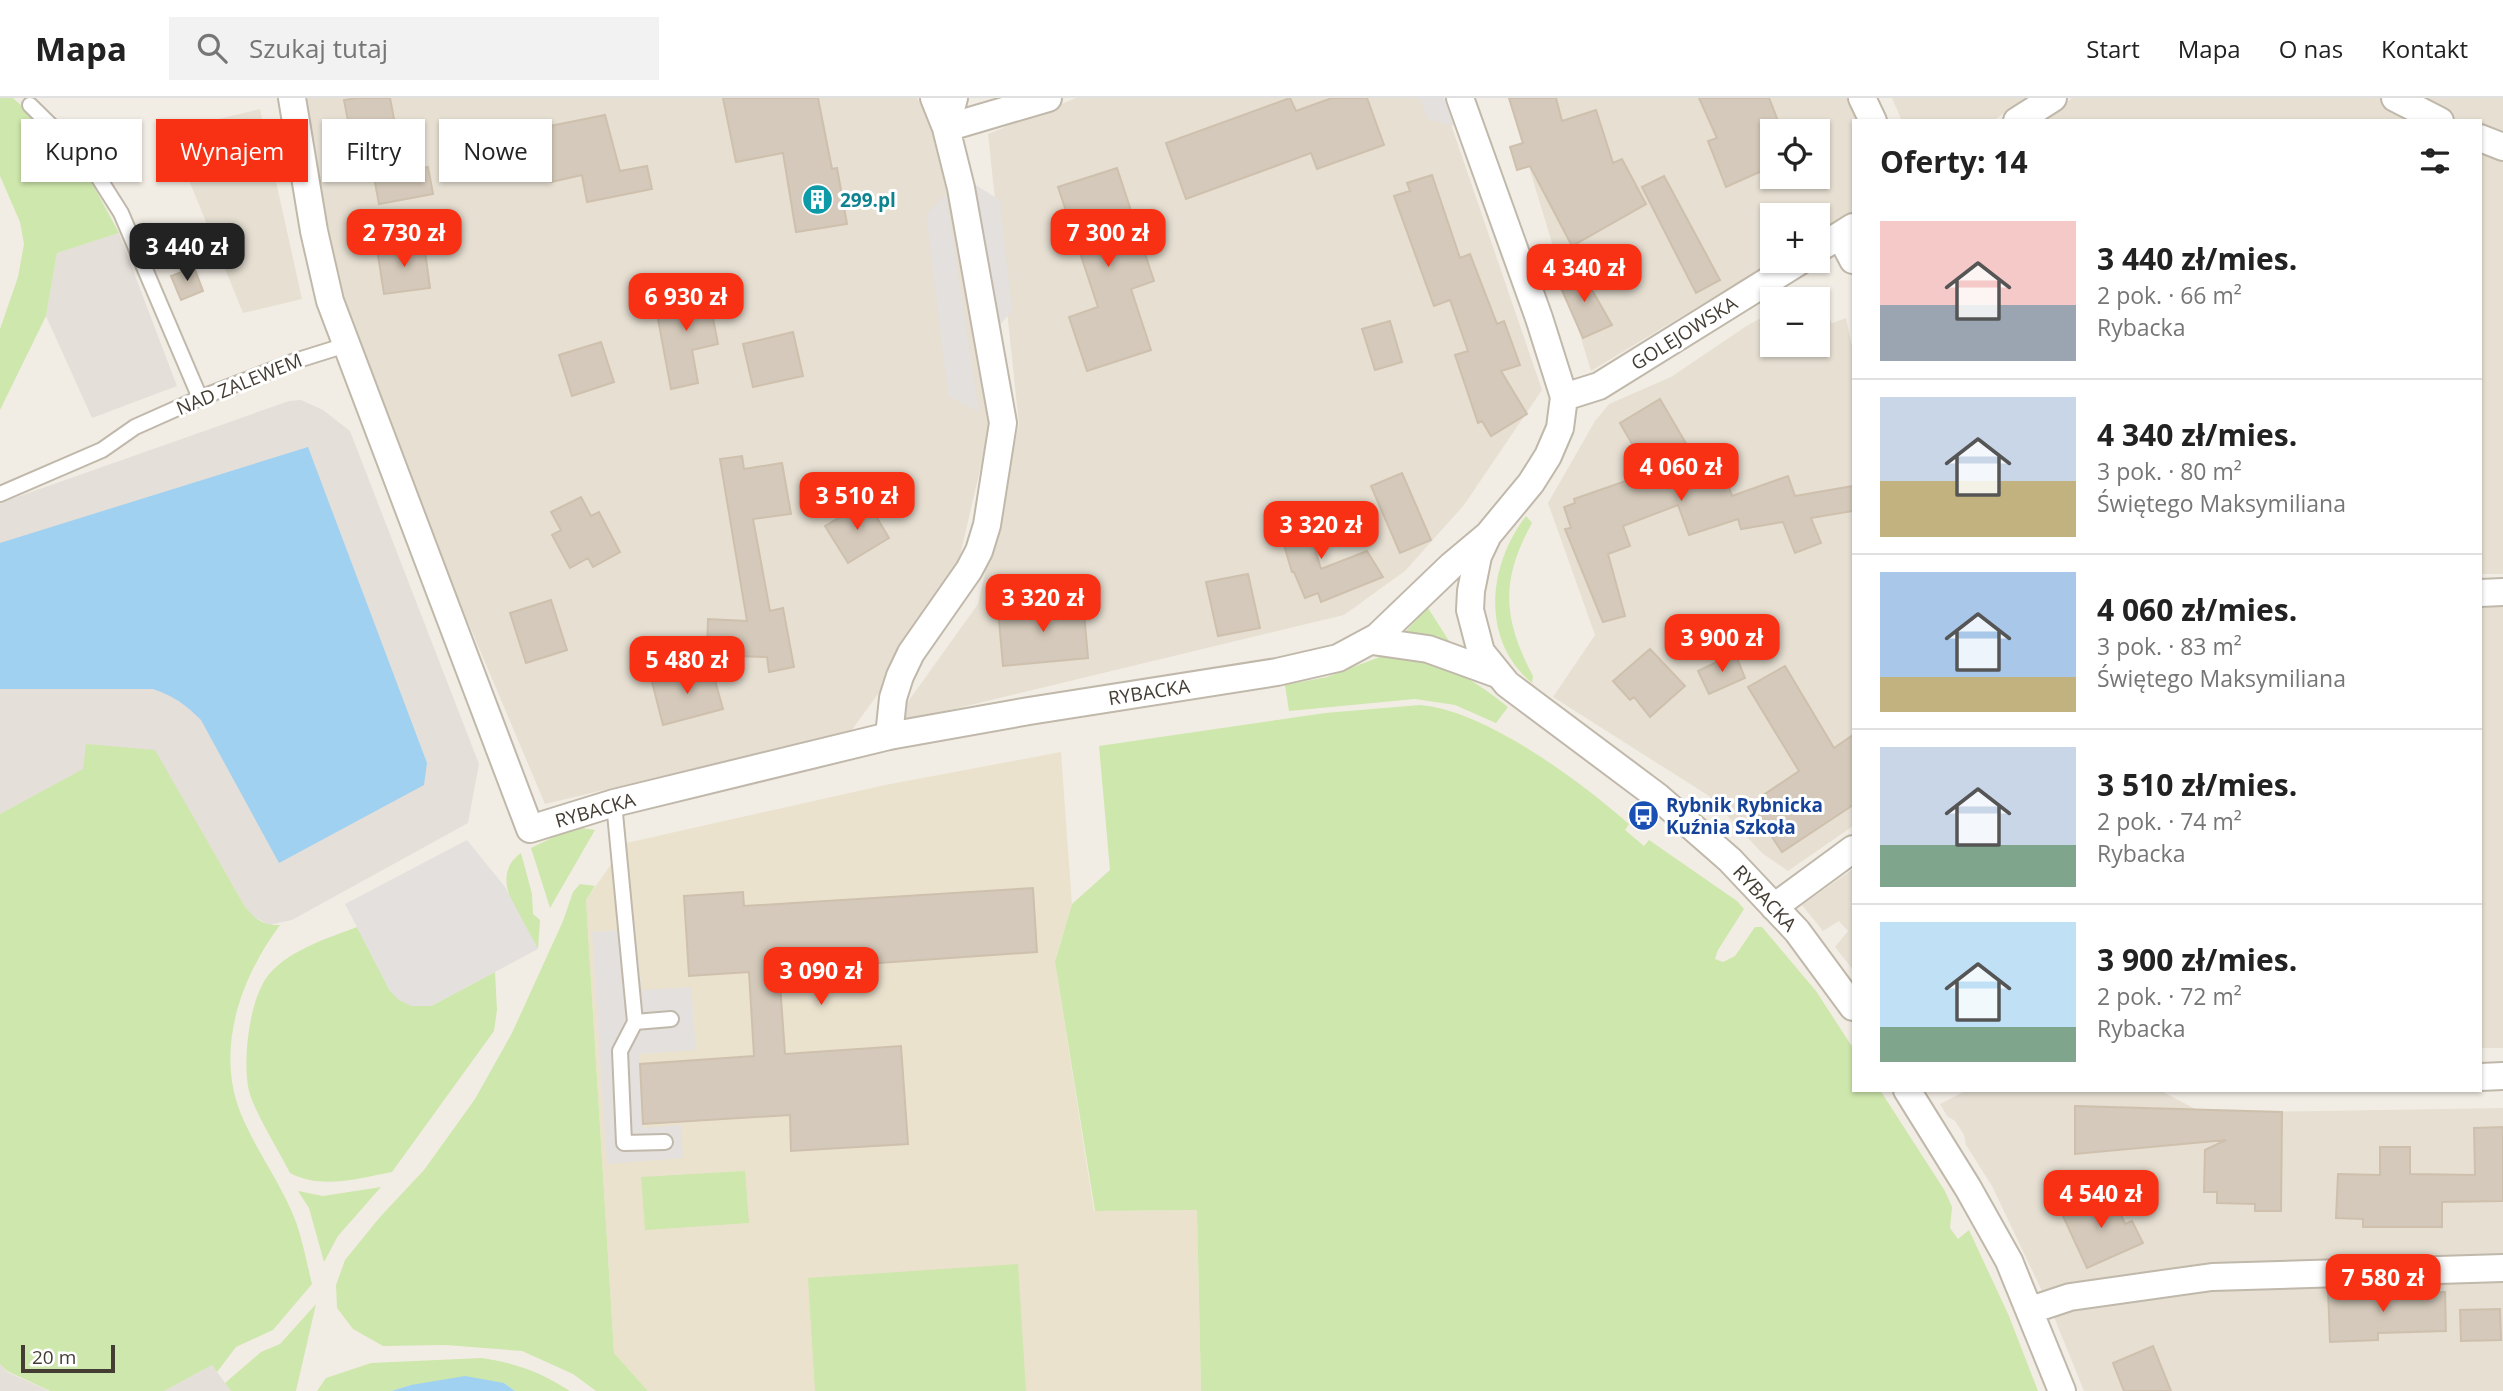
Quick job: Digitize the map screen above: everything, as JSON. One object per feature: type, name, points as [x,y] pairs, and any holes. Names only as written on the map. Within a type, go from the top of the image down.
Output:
[{"type":"street","name":"RYBACKA","points":[[292,98],[314,232],[330,301],[530,830],[614,803],[889,736],[1300,668],[1338,658],[1372,641],[1488,535]]},
{"type":"street","points":[[889,736],[893,698],[900,676],[912,653],[979,551],[987,525],[1003,424],[961,188],[946,128],[934,98]]},
{"type":"street","points":[[946,128],[954,98]]},
{"type":"street","points":[[946,128],[1048,98]]},
{"type":"street","points":[[1460,98],[1539,318],[1564,397],[1560,428],[1548,456],[1531,483],[1488,535]]},
{"type":"street","points":[[1862,98],[1872,119]]},
{"type":"street","points":[[2020,119],[2053,98]]},
{"type":"street","points":[[2395,98],[2436,119]]},
{"type":"street","points":[[2482,139],[2503,147]]},
{"type":"street","points":[[1837,237],[1852,259]]},
{"type":"street","name":"GOLEJOWSKA","points":[[1564,397],[1599,386],[1781,273]]},
{"type":"street","name":"RYBACKA","points":[[1488,535],[1478,555],[1470,610],[1477,641],[1497,674],[1527,700],[1680,815],[1774,906],[1823,963],[1852,1006]]},
{"type":"street","points":[[2482,593],[2503,592]]},
{"type":"street","name":"RYBACKA","points":[[1372,641],[1428,649],[1497,674]]},
{"type":"street","points":[[1774,906],[1852,850]]},
{"type":"street","points":[[2482,1077],[2503,1076]]},
{"type":"street","points":[[1908,1092],[1983,1212],[2031,1310],[2062,1391]]},
{"type":"street","points":[[2031,1310],[2070,1297],[2213,1277],[2503,1268]]},
{"type":"lane","points":[[30,105],[90,164],[121,213],[200,398]]},
{"type":"lane","name":"NAD ZALEWEM","points":[[0,494],[102,450],[135,427],[200,398],[295,361],[346,345]]},
{"type":"lane","points":[[614,803],[635,1022],[620,1051],[624,1143],[665,1142]]},
{"type":"lane","points":[[635,1022],[671,1019]]},
{"type":"shaded area","points":[[299,98],[917,98],[955,158],[991,423],[951,594],[851,731],[545,804],[353,350],[308,140],[308,119],[304,119]]},
{"type":"shaded area","points":[[1076,98],[1442,98],[1542,390],[1464,505],[1405,571],[1344,615],[892,724],[978,604],[1019,424],[988,134]]},
{"type":"shaded area","points":[[1420,98],[1444,98],[1454,126],[1427,119]]},
{"type":"shaded area","points":[[1508,98],[1860,98],[1870,119],[1852,119],[1852,213],[1830,226],[1830,203],[1760,203],[1760,269],[1591,371]]},
{"type":"shaded area","points":[[1892,98],[2026,98],[1996,119],[1901,119]]},
{"type":"shaded area","points":[[2072,98],[2503,98],[2503,574],[2482,574],[2482,119],[2043,119]]},
{"type":"shaded area","points":[[260,109],[262,119],[219,119]]},
{"type":"shaded area","points":[[190,182],[276,182],[302,299],[243,313]]},
{"type":"shaded area","points":[[974,184],[1000,200],[1012,311],[992,334]]},
{"type":"shaded area","points":[[946,194],[979,412],[948,396],[926,215]]},
{"type":"shaded area","points":[[119,233],[177,386],[92,418],[46,316],[57,253]]},
{"type":"shaded area","points":[[1846,318],[1852,346],[1852,827],[1788,871],[1762,853],[1709,796],[1553,697],[1595,635],[1548,503],[1595,421],[1609,404],[1671,377],[1760,319],[1760,357],[1830,357],[1830,319],[1832,323]]},
{"type":"shaded area","points":[[301,400],[323,410],[350,431],[479,764],[468,823],[292,920],[269,925],[251,915],[244,905],[154,750],[84,769],[0,814],[0,503],[289,401]]},
{"type":"shaded area","points":[[2482,602],[2503,602],[2503,1048],[2482,1048]]},
{"type":"shaded area","points":[[1061,752],[1072,904],[1055,962],[1094,1211],[1197,1210],[1201,1391],[648,1391],[614,1353],[586,900],[626,843],[885,785]]},
{"type":"shaded area","points":[[467,840],[505,887],[538,949],[431,1006],[411,1006],[390,991],[345,904]]},
{"type":"shaded area","points":[[1852,870],[1852,969],[1835,947],[1848,931],[1839,921],[1823,931],[1802,905]]},
{"type":"shaded area","points":[[635,929],[642,990],[691,987],[696,1050],[639,1054],[643,1128],[681,1125],[683,1158],[607,1164],[592,932]]},
{"type":"shaded area","points":[[1963,1092],[2163,1092],[2203,1113],[2503,1108],[2503,1391],[2084,1391],[2052,1312],[1992,1186],[1966,1145],[1964,1135],[1940,1104]]},
{"type":"shaded area","points":[[0,1364],[7,1372],[49,1391],[0,1391]]},
{"type":"shaded area","points":[[212,1365],[231,1391],[164,1391]]},
{"type":"green space","points":[[0,98],[13,98],[36,119],[21,119],[21,182],[91,182],[119,233],[57,253],[46,316],[0,410],[0,329],[18,277],[24,244],[20,222],[0,176]]},
{"type":"green space","points":[[1526,516],[1532,523],[1514,563],[1509,600],[1511,618],[1533,676],[1532,683],[1515,665],[1504,646],[1497,624],[1495,602],[1497,579],[1504,557],[1513,535]]},
{"type":"green space","points":[[1428,608],[1451,644],[1404,633]]},
{"type":"green space","points":[[1385,655],[1419,659],[1451,670],[1508,707],[1496,723],[1455,705],[1415,699],[1289,711],[1285,685],[1327,677]]},
{"type":"green space","points":[[1420,705],[1446,710],[1473,720],[1531,750],[1609,807],[1629,824],[1625,830],[1644,846],[1649,840],[1737,901],[1744,909],[1715,959],[1723,962],[1735,956],[1755,927],[1762,927],[1816,991],[1852,1046],[1852,1092],[1881,1092],[1945,1191],[1952,1207],[1950,1228],[1958,1239],[1969,1230],[2009,1316],[2038,1391],[1201,1391],[1197,1210],[1095,1211],[1055,962],[1072,904],[1110,870],[1099,746],[1325,713]]},
{"type":"green space","points":[[86,744],[155,750],[244,905],[259,920],[280,925],[265,947],[242,994],[231,1044],[231,1070],[235,1096],[244,1121],[296,1222],[312,1284],[273,1330],[236,1347],[217,1372],[212,1365],[164,1391],[50,1391],[7,1371],[0,1364],[0,814],[83,769]]},
{"type":"green space","points":[[582,828],[595,830],[550,908],[531,848],[564,832]]},
{"type":"green space","points":[[521,853],[532,894],[533,914],[540,920],[538,949],[511,900],[507,887],[507,874],[511,863]]},
{"type":"green space","points":[[580,884],[595,886],[586,900],[614,1353],[648,1391],[596,1391],[573,1374],[522,1351],[446,1345],[383,1346],[353,1329],[337,1308],[336,1285],[345,1260],[424,1170],[475,1099],[512,1033],[563,921],[573,892]]},
{"type":"green space","points":[[357,927],[390,991],[431,1006],[495,972],[497,1010],[494,1031],[392,1172],[341,1181],[315,1181],[290,1173],[252,1099],[246,1063],[249,1029],[263,982],[279,964],[323,940]]},
{"type":"green space","points":[[745,1171],[749,1223],[645,1230],[641,1177]]},
{"type":"green space","points":[[381,1187],[338,1236],[324,1262],[309,1208],[298,1191],[323,1196]]},
{"type":"green space","points":[[1018,1264],[1026,1391],[815,1391],[808,1278]]},
{"type":"green space","points":[[316,1304],[296,1391],[231,1391],[225,1383],[261,1352],[280,1344]]},
{"type":"green space","points":[[482,1358],[528,1369],[570,1391],[515,1391],[504,1383],[411,1385],[391,1391],[317,1391],[326,1378],[371,1363]]},
{"type":"water","points":[[308,447],[427,763],[424,785],[279,863],[201,720],[179,702],[153,689],[0,689],[0,543]]},
{"type":"water","points":[[465,1376],[504,1383],[515,1391],[391,1391],[411,1385]]},
{"type":"building","points":[[390,98],[394,119],[348,119],[344,100]]},
{"type":"building","points":[[723,98],[818,98],[832,169],[837,168],[847,224],[796,232],[783,153],[736,162]]},
{"type":"building","points":[[1290,98],[1296,111],[1332,98],[1367,98],[1384,145],[1317,169],[1311,153],[1186,199],[1166,143]]},
{"type":"building","points":[[1509,98],[1556,98],[1562,121],[1596,110],[1613,163],[1622,159],[1646,204],[1572,246],[1530,166],[1517,170],[1510,147],[1523,143]]},
{"type":"building","points":[[1699,98],[1769,98],[1777,119],[1760,119],[1760,172],[1726,187],[1708,141],[1717,138]]},
{"type":"building","points":[[605,115],[620,171],[647,166],[652,189],[587,202],[582,175],[552,182],[552,126]]},
{"type":"building","points":[[428,167],[433,194],[379,204],[375,182],[425,182],[425,168]]},
{"type":"building","points":[[1117,168],[1154,281],[1131,289],[1151,350],[1087,371],[1069,317],[1098,307],[1058,187]]},
{"type":"building","points":[[1432,175],[1460,258],[1470,254],[1497,324],[1504,321],[1520,365],[1501,371],[1527,414],[1491,436],[1482,421],[1478,423],[1455,355],[1468,351],[1450,300],[1434,306],[1394,196],[1410,191],[1407,183]]},
{"type":"building","points":[[1664,176],[1720,280],[1696,293],[1642,187]]},
{"type":"building","points":[[424,244],[430,288],[384,294],[377,249]]},
{"type":"building","points":[[194,267],[203,291],[181,300],[171,276]]},
{"type":"building","points":[[1580,269],[1612,325],[1583,338],[1557,279]]},
{"type":"building","points":[[707,287],[718,344],[692,350],[698,383],[671,389],[655,303],[683,297],[682,292]]},
{"type":"building","points":[[1390,321],[1402,362],[1375,370],[1362,329]]},
{"type":"building","points":[[793,332],[803,376],[753,387],[743,344]]},
{"type":"building","points":[[601,342],[614,382],[572,396],[559,355]]},
{"type":"building","points":[[1660,399],[1694,457],[1708,451],[1722,481],[1726,479],[1732,496],[1788,476],[1795,496],[1852,486],[1852,511],[1811,518],[1821,543],[1795,553],[1783,522],[1741,529],[1738,519],[1689,535],[1678,505],[1623,526],[1630,546],[1608,554],[1625,616],[1603,622],[1565,529],[1571,528],[1564,507],[1575,503],[1574,499],[1649,473],[1620,423]]},
{"type":"building","points":[[742,456],[744,469],[782,463],[791,514],[753,519],[770,611],[783,608],[794,667],[769,672],[767,657],[707,655],[708,619],[747,621],[720,459]]},
{"type":"building","points":[[1402,473],[1431,540],[1400,553],[1371,486]]},
{"type":"building","points":[[581,497],[591,516],[599,512],[620,552],[593,567],[588,558],[570,568],[552,535],[561,530],[551,512]]},
{"type":"building","points":[[867,501],[889,538],[848,563],[825,526]]},
{"type":"building","points":[[1302,507],[1321,569],[1367,551],[1383,577],[1321,602],[1318,593],[1305,598],[1292,572],[1275,515]]},
{"type":"building","points":[[1248,574],[1260,628],[1218,636],[1206,582]]},
{"type":"building","points":[[551,600],[567,650],[526,663],[510,613]]},
{"type":"building","points":[[1083,601],[1088,658],[1003,666],[998,609]]},
{"type":"building","points":[[1650,649],[1685,686],[1650,717],[1634,697],[1630,700],[1613,681]]},
{"type":"building","points":[[1735,653],[1745,678],[1709,694],[1698,671]]},
{"type":"building","points":[[711,666],[723,709],[663,725],[652,682]]},
{"type":"building","points":[[1785,666],[1834,748],[1852,736],[1852,806],[1782,852],[1750,804],[1799,771],[1748,687]]},
{"type":"building","points":[[1033,888],[1037,952],[779,970],[785,1054],[901,1046],[908,1144],[791,1151],[790,1115],[643,1124],[640,1064],[754,1056],[749,972],[689,976],[684,896],[743,892],[744,906]]},
{"type":"building","points":[[2075,1106],[2282,1112],[2281,1211],[2255,1211],[2255,1204],[2217,1203],[2217,1192],[2204,1192],[2205,1150],[2226,1140],[2075,1154]]},
{"type":"building","points":[[2503,1127],[2503,1201],[2442,1202],[2442,1227],[2363,1227],[2363,1219],[2336,1218],[2338,1174],[2380,1175],[2380,1147],[2410,1147],[2410,1174],[2475,1175],[2474,1128]]},
{"type":"building","points":[[2111,1192],[2125,1224],[2132,1221],[2143,1243],[2087,1268],[2062,1214]]},
{"type":"building","points":[[2362,1288],[2362,1295],[2445,1292],[2446,1331],[2378,1333],[2378,1340],[2330,1342],[2328,1289]]},
{"type":"building","points":[[2500,1309],[2501,1340],[2461,1341],[2460,1310]]},
{"type":"building","points":[[2153,1346],[2171,1391],[2124,1391],[2113,1363]]},
{"type":"place","name":"299.pl","points":[[817,200]]},
{"type":"place","name":"Rybnik Rybnicka Kuźnia Szkoła","points":[[1643,816]]}]
